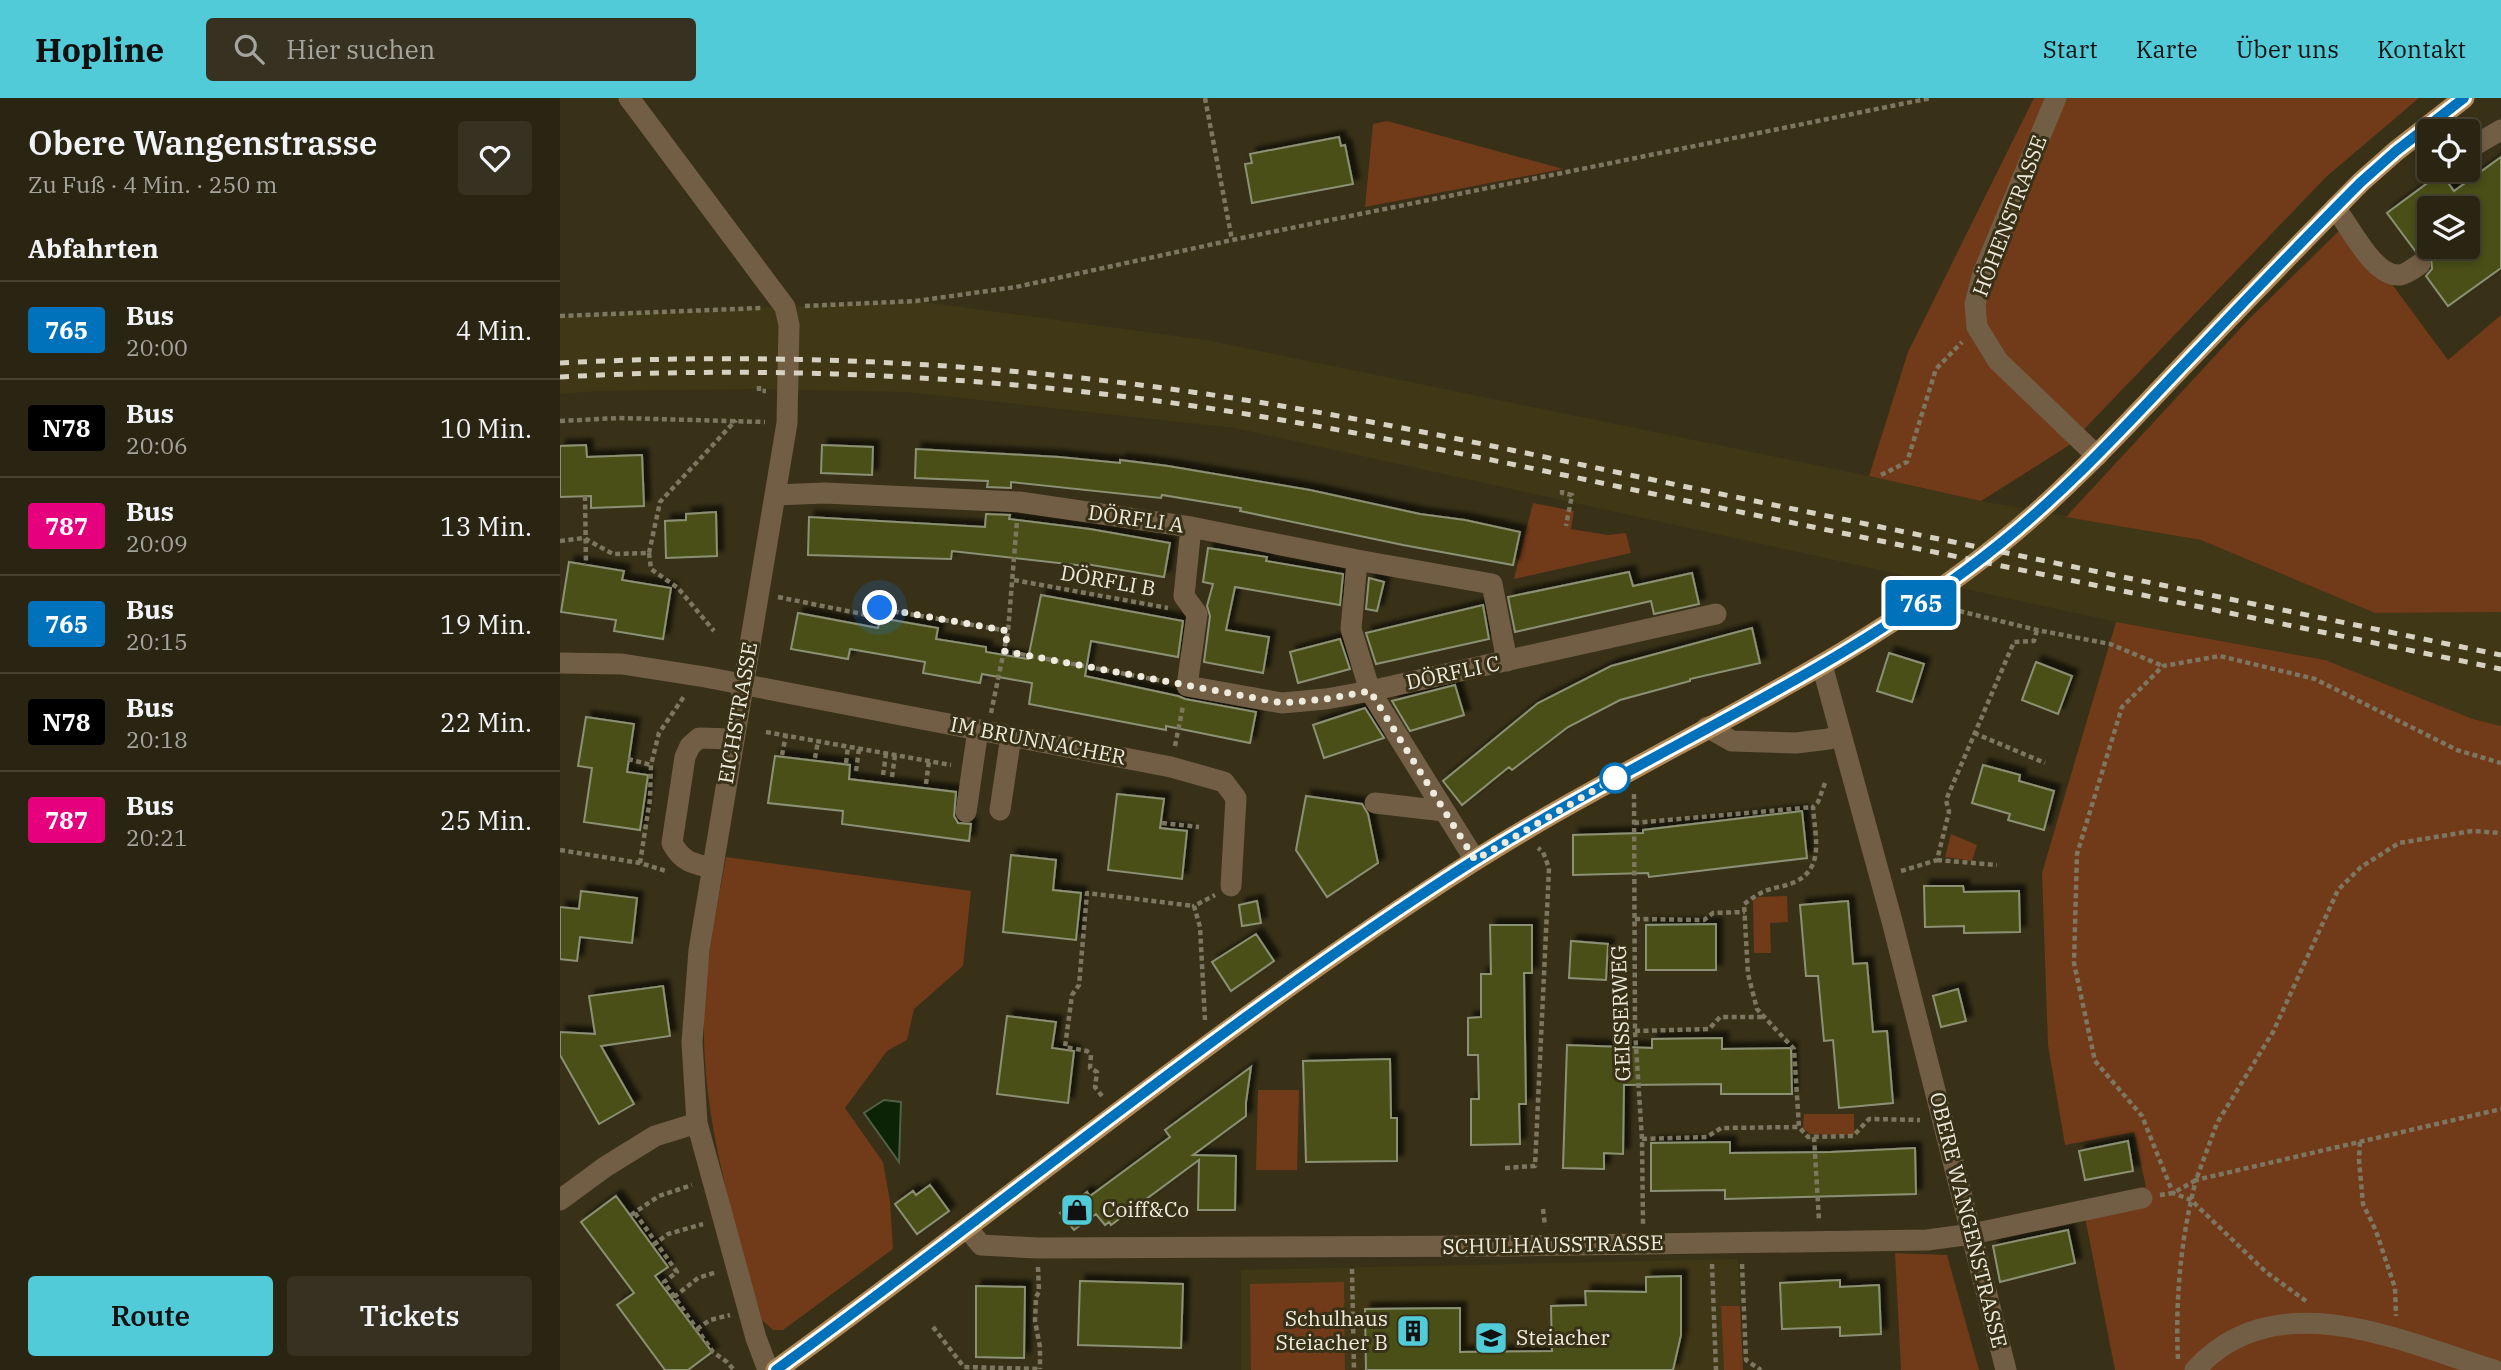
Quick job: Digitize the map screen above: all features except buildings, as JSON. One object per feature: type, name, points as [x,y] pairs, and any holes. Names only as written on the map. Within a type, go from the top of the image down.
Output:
[{"type":"main road","points":[[776,1370],[968,1228],[1125,1106],[1368,930],[1545,818],[1822,665],[1923,602],[2012,534],[2097,456],[2335,208],[2396,151],[2464,98]]},
{"type":"street","points":[[629,98],[785,307]]},
{"type":"street","name":"HÖHENSTRASSE","points":[[2056,98],[1983,273],[1975,304],[1977,327],[1998,361],[2097,456]]},
{"type":"street","points":[[2447,111],[2453,119]]},
{"type":"street","points":[[2480,142],[2501,130]]},
{"type":"street","points":[[2335,208],[2374,264],[2388,274],[2403,275],[2420,264]]},
{"type":"street","name":"EICHSTRASSE","points":[[768,1370],[756,1338],[697,1123],[693,1079],[694,997],[733,739],[787,423],[789,326],[785,307]]},
{"type":"street","name":"DÖRFLI A","points":[[775,495],[825,493],[1019,502],[1191,527],[1492,584],[1507,661]]},
{"type":"street","points":[[1187,686],[1197,614],[1184,596],[1191,527]]},
{"type":"street","points":[[1357,560],[1351,629],[1370,691],[1475,860]]},
{"type":"street","name":"DÖRFLI C","points":[[1187,686],[1282,703],[1326,699],[1716,614]]},
{"type":"street","name":"IM BRUNNACHER","points":[[560,663],[622,664],[984,725],[1011,736],[1171,767],[1224,782],[1236,798],[1231,886]]},
{"type":"street","name":"OBERE WANGENSTRASSE","points":[[1822,665],[1841,734],[1868,809],[1895,934],[2006,1370]]},
{"type":"street","points":[[966,812],[984,725]]},
{"type":"street","points":[[1707,727],[1732,741],[1796,743],[1829,739],[1841,734]]},
{"type":"street","points":[[1000,810],[1011,736]]},
{"type":"street","points":[[713,868],[694,864],[678,855],[672,843],[690,746],[699,738],[733,739]]},
{"type":"street","points":[[1375,803],[1444,811]]},
{"type":"street","points":[[560,1200],[605,1167],[655,1136],[697,1123]]},
{"type":"street","name":"SCHULHAUSSTRASSE","points":[[968,1228],[981,1245],[1037,1248],[1927,1240],[1972,1234],[2142,1198]]},
{"type":"street","points":[[2195,1370],[2207,1356],[2234,1337],[2267,1327],[2307,1322],[2352,1326],[2494,1370]]},
{"type":"path","points":[[1205,98],[1232,240]]},
{"type":"path","points":[[560,316],[916,301],[1016,287],[1232,240],[1931,98]]},
{"type":"path","points":[[1881,475],[1907,462],[1936,369],[1977,327]]},
{"type":"path","points":[[560,421],[619,418],[787,423]]},
{"type":"path","points":[[714,631],[678,587],[651,569],[649,553],[660,502],[736,420]]},
{"type":"path","points":[[1562,490],[1562,493],[1572,495],[1566,526]]},
{"type":"path","points":[[585,496],[586,565]]},
{"type":"path","points":[[984,725],[1008,631],[1019,502]]},
{"type":"path","points":[[560,541],[584,538],[613,554],[649,553]]},
{"type":"path","name":"DÖRFLI B","points":[[1014,580],[1197,614]]},
{"type":"path","points":[[771,595],[867,615],[880,608],[1008,631]]},
{"type":"path","points":[[1923,602],[2110,644],[2163,666],[2220,656],[2315,679],[2456,750],[2501,763]]},
{"type":"path","points":[[1937,860],[1949,812],[1945,800],[1974,733],[2014,642],[2034,641],[2037,629]]},
{"type":"path","points":[[1004,651],[1187,686],[1171,767]]},
{"type":"path","points":[[2163,666],[2122,707],[2077,854],[2074,963],[2095,1061],[2142,1116],[2173,1193],[2191,1200],[2266,1272],[2308,1303]]},
{"type":"path","points":[[640,863],[650,799],[651,765],[659,733],[688,690]]},
{"type":"path","points":[[766,732],[950,765],[954,771]]},
{"type":"path","points":[[1974,733],[2045,762]]},
{"type":"path","points":[[782,755],[786,735]]},
{"type":"path","points":[[815,758],[818,741]]},
{"type":"path","points":[[846,763],[848,747]]},
{"type":"path","points":[[856,771],[859,749]]},
{"type":"path","points":[[883,775],[886,754]]},
{"type":"path","points":[[892,777],[895,755]]},
{"type":"path","points":[[628,759],[651,765]]},
{"type":"path","points":[[926,783],[929,761]]},
{"type":"path","points":[[1634,823],[1812,807],[1818,802],[1825,783]]},
{"type":"path","name":"GEISSERWEG","points":[[1634,794],[1636,1031],[1642,1139],[1643,1231]]},
{"type":"path","points":[[1812,807],[1816,850],[1813,867],[1804,877],[1790,884],[1763,891],[1744,904],[1748,974],[1757,1009],[1794,1049],[1798,1127],[1808,1138],[1853,1136],[1869,1119],[1923,1120]]},
{"type":"path","points":[[1162,823],[1199,827]]},
{"type":"path","points":[[2178,1370],[2176,1319],[2187,1217],[2196,1180],[2217,1123],[2273,1032],[2337,890],[2361,867],[2399,843],[2472,831],[2501,833]]},
{"type":"path","points":[[1505,1168],[1535,1166],[1549,868],[1543,852],[1538,847]]},
{"type":"path","points":[[560,850],[640,863],[678,874]]},
{"type":"path","points":[[1901,871],[1937,860],[1997,866]]},
{"type":"path","points":[[1102,1096],[1095,1087],[1097,1072],[1090,1068],[1091,1055],[1087,1051],[1065,1047],[1072,995],[1079,985],[1087,893],[1194,906],[1231,886]]},
{"type":"path","points":[[1194,906],[1200,927],[1205,1021]]},
{"type":"path","points":[[1635,919],[1704,920],[1713,913],[1745,912]]},
{"type":"path","points":[[1636,1031],[1709,1029],[1720,1017],[1764,1017]]},
{"type":"path","points":[[2142,1198],[2173,1193],[2196,1180],[2501,1109]]},
{"type":"path","points":[[1642,1139],[1707,1137],[1721,1128],[1798,1127]]},
{"type":"path","points":[[1814,1138],[1819,1221]]},
{"type":"path","points":[[2360,1142],[2363,1204],[2376,1231],[2395,1288],[2397,1313],[2389,1337]]},
{"type":"path","points":[[696,1184],[659,1196],[633,1214],[677,1272],[664,1282],[673,1297],[713,1352],[734,1370]]},
{"type":"path","points":[[655,1244],[668,1234],[707,1223]]},
{"type":"path","points":[[1741,1242],[1746,1360],[1761,1370]]},
{"type":"path","points":[[1351,1247],[1354,1370]]},
{"type":"path","points":[[1713,1258],[1716,1370]]},
{"type":"path","points":[[673,1297],[698,1278],[721,1271]]},
{"type":"path","points":[[933,1328],[964,1367],[1040,1369],[1040,1347],[1035,1321],[1038,1278]]},
{"type":"path","points":[[697,1329],[710,1320],[734,1314]]},
{"type":"shaded area","points":[[2034,98],[2419,98],[2326,177],[2068,446],[1981,501],[1869,476],[1908,352]]},
{"type":"shaded area","points":[[1387,121],[1563,169],[1365,207],[1373,124]]},
{"type":"shaded area","points":[[2347,223],[2448,360],[2501,315],[2501,612],[2375,613],[2201,540],[2066,517],[2250,318]]},
{"type":"shaded area","points":[[916,301],[1206,340],[1981,501],[2201,540],[2375,613],[2501,612],[2501,726],[2473,719],[2325,660],[2116,622],[1235,428],[908,392],[753,389],[560,394],[560,316]]},
{"type":"shaded area","points":[[1533,503],[1574,511],[1571,529],[1608,535],[1626,533],[1631,553],[1514,579]]},
{"type":"shaded area","points":[[2116,622],[2325,660],[2473,719],[2501,726],[2501,1370],[2115,1370],[2082,1202],[2146,1187],[2134,1132],[2065,1145],[2048,1045],[2042,873]]},
{"type":"shaded area","points":[[1951,834],[1977,845],[1972,861],[1945,857]]},
{"type":"shaded area","points":[[726,857],[971,891],[963,966],[914,1009],[907,1040],[887,1051],[845,1108],[883,1162],[890,1201],[893,1249],[783,1330],[773,1330],[762,1320],[719,1159],[706,1077],[706,977]]},
{"type":"shaded area","points":[[1787,896],[1788,922],[1770,923],[1771,953],[1754,953],[1753,901],[1758,897]]},
{"type":"shaded area","points":[[1258,1090],[1299,1090],[1297,1170],[1256,1170]]},
{"type":"shaded area","points":[[884,1100],[901,1102],[899,1162],[864,1113]]},
{"type":"shaded area","points":[[1804,1114],[1854,1114],[1854,1135],[1810,1134],[1803,1128]]},
{"type":"shaded area","points":[[1895,1253],[1947,1255],[1979,1370],[1901,1370]]},
{"type":"shaded area","name":"Steiacher","points":[[1738,1259],[1743,1370],[1241,1370],[1241,1270]]},
{"type":"shaded area","points":[[1344,1282],[1345,1370],[1251,1370],[1250,1284]]},
{"type":"shaded area","points":[[1721,1306],[1740,1306],[1743,1370],[1724,1370]]},
{"type":"railway","points":[[560,363],[718,359],[877,362],[1035,373],[1192,392],[1455,438],[2501,655]]},
{"type":"railway","points":[[560,377],[696,372],[832,374],[968,381],[1180,404],[1411,444],[2501,669]]},
{"type":"bus line","name":"765","points":[[776,1370],[968,1228],[1115,1113],[1368,930],[1545,818],[1822,665],[1949,584],[2033,516],[2097,456],[2361,182],[2427,125],[2464,98]]},
{"type":"place","name":"Coiff&Co","points":[[1077,1210]]},
{"type":"place","name":"Schulhaus Steiacher B","points":[[1413,1331]]},
{"type":"place","name":"Steiacher","points":[[1491,1338]]},
{"type":"route","points":[[880,608],[1008,631],[1004,651],[1282,703],[1370,691],[1475,860],[1615,778]]}]
